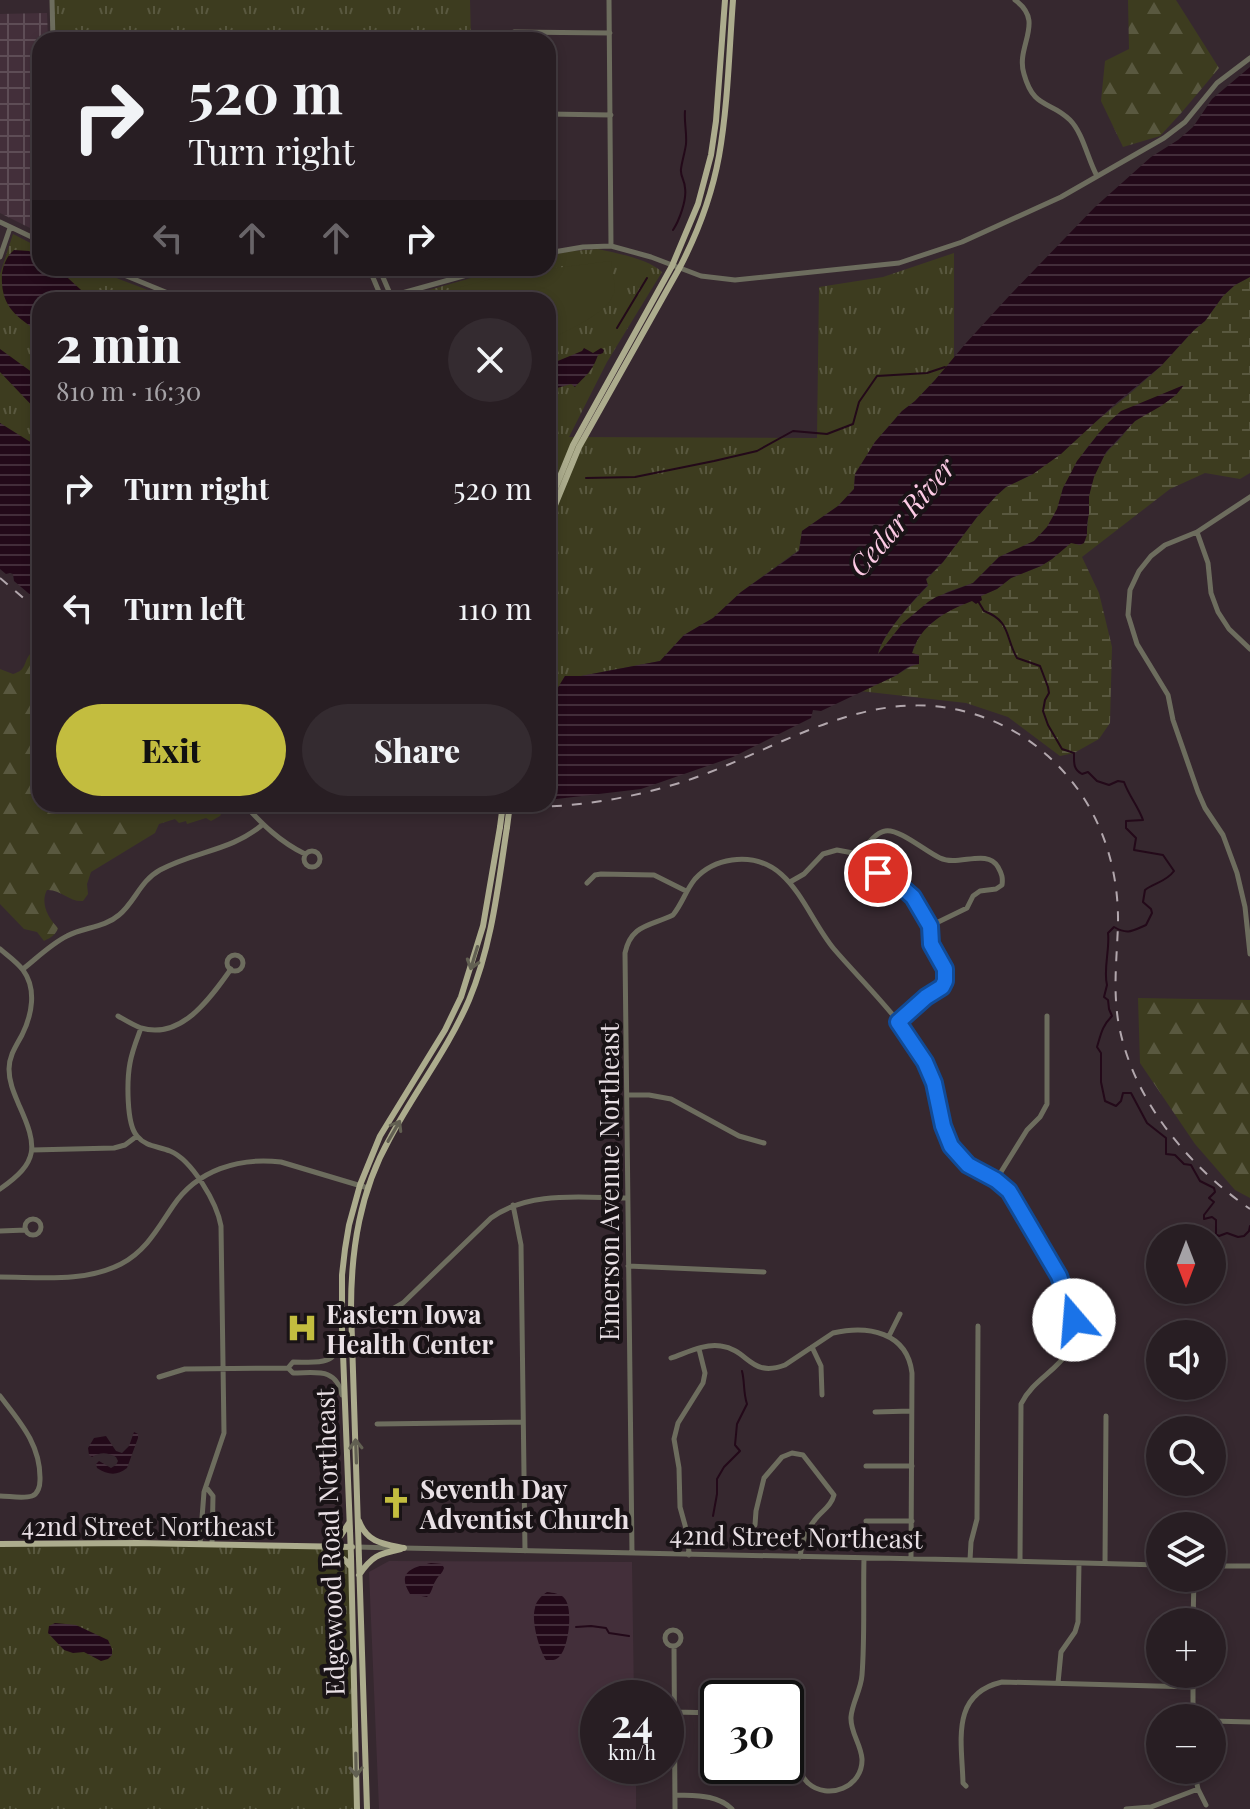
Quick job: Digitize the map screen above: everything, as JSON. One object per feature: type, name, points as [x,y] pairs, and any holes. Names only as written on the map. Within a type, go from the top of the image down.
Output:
[{"type":"main road","points":[[556,503],[579,447],[676,266],[698,204],[716,121],[725,0]]},
{"type":"main road","points":[[556,486],[573,445],[693,241],[704,213],[719,157],[724,122],[733,0]]},
{"type":"main road","points":[[503,812],[503,827]]},
{"type":"main road","points":[[503,827],[508,812]]},
{"type":"main road","name":"Edgewood Road Northeast","points":[[367,1809],[359,1575],[349,1523],[344,1401],[342,1275],[345,1249],[360,1185],[380,1136],[450,1022],[468,978],[483,926],[503,827]]},
{"type":"main road","name":"Edgewood Road Northeast","points":[[358,1809],[351,1567],[357,1517],[351,1279],[357,1228],[368,1188],[388,1141],[453,1033],[477,981],[493,919],[503,827]]},
{"type":"main road","points":[[420,1088],[425,1070],[423,1066]]},
{"type":"main road","points":[[357,1517],[368,1537],[376,1542],[404,1548]]},
{"type":"main road","points":[[349,1523],[328,1547],[351,1567]]},
{"type":"main road","name":"42nd Street Northeast","points":[[0,1544],[354,1547]]},
{"type":"main road","points":[[359,1575],[374,1557],[404,1548]]},
{"type":"street","points":[[52,0],[53,32]]},
{"type":"street","points":[[609,0],[611,246]]},
{"type":"street","points":[[1015,0],[1030,20],[1022,59],[1029,88],[1035,97],[1069,119],[1077,129],[1097,176]]},
{"type":"street","points":[[556,32],[610,33]]},
{"type":"street","points":[[556,252],[611,246],[701,276],[735,280],[899,263],[962,242],[1061,197],[1176,130],[1217,83],[1250,58]]},
{"type":"street","points":[[556,114],[611,115]]},
{"type":"street","points":[[0,222],[32,238]]},
{"type":"street","points":[[0,257],[10,228]]},
{"type":"street","points":[[126,276],[166,292]]},
{"type":"street","points":[[405,292],[463,276]]},
{"type":"street","points":[[1250,497],[1197,532],[1165,545],[1151,556],[1130,590],[1128,615],[1137,644],[1168,695],[1173,720],[1198,792],[1223,835],[1233,861],[1245,907],[1250,954]]},
{"type":"street","points":[[1197,532],[1208,563],[1211,593],[1218,612],[1229,629],[1250,649]]},
{"type":"street","points":[[251,812],[262,825],[305,854]]},
{"type":"street","points":[[23,969],[67,936],[108,923],[122,913],[136,892],[156,872],[231,844],[262,825]]},
{"type":"street","points":[[858,856],[877,834],[887,830],[898,833],[944,860],[986,858],[993,861],[1000,870],[1002,885],[980,891],[973,896],[967,908],[930,926]]},
{"type":"street","points":[[898,1022],[926,997],[935,993],[945,981],[945,969],[931,944],[930,926],[913,897],[896,882],[871,868],[858,856],[847,851],[830,851],[790,882],[826,939],[898,1022],[925,1062],[951,1146],[968,1165],[1009,1191],[1053,1265],[1074,1320],[1072,1340],[1065,1358],[1029,1390],[1021,1404],[1020,1561]]},
{"type":"street","name":"Emerson Avenue Northeast","points":[[632,1553],[625,953],[628,942],[640,929],[673,915],[686,891],[704,871],[724,861],[747,859],[765,863],[790,882]]},
{"type":"street","points":[[587,883],[595,875],[601,874],[644,874],[686,891]]},
{"type":"street","points":[[0,949],[23,969],[29,981],[29,1018],[10,1058],[9,1071],[32,1150],[25,1168],[0,1189]]},
{"type":"street","points":[[118,1016],[141,1028],[158,1029],[175,1025],[207,1003],[231,969]]},
{"type":"street","points":[[996,1180],[1047,1104],[1047,1016]]},
{"type":"street","points":[[141,1028],[130,1061],[130,1122],[137,1136],[146,1144],[170,1151],[184,1160],[215,1203],[221,1226],[224,1433],[202,1502],[200,1544]]},
{"type":"street","points":[[627,1095],[671,1099],[739,1136],[764,1143]]},
{"type":"street","points":[[32,1150],[114,1148],[125,1145],[137,1136]]},
{"type":"street","points":[[0,1277],[80,1277],[124,1263],[152,1239],[180,1197],[198,1179],[234,1164],[266,1160],[281,1162],[368,1188]]},
{"type":"street","points":[[370,1322],[403,1303],[491,1218],[513,1205],[534,1199],[627,1198]]},
{"type":"street","points":[[513,1205],[521,1245],[525,1551]]},
{"type":"street","points":[[0,1231],[26,1230]]},
{"type":"street","points":[[628,1266],[764,1272]]},
{"type":"street","points":[[889,1336],[900,1314]]},
{"type":"street","points":[[970,1560],[977,1519],[978,1326]]},
{"type":"street","points":[[288,1368],[293,1362],[320,1362],[335,1356],[342,1328]]},
{"type":"street","points":[[671,1358],[717,1345],[734,1350],[760,1368],[769,1369],[785,1365],[833,1333],[859,1331],[889,1336],[905,1350],[911,1362],[911,1559]]},
{"type":"street","points":[[812,1347],[821,1366],[822,1395]]},
{"type":"street","points":[[689,1555],[688,1536],[680,1507],[679,1468],[674,1439],[678,1423],[703,1383],[705,1373],[699,1349]]},
{"type":"street","points":[[159,1377],[185,1369],[288,1368],[293,1373],[329,1374],[340,1386],[344,1401]]},
{"type":"street","points":[[0,1396],[33,1442],[37,1451],[40,1485],[31,1496],[0,1496]]},
{"type":"street","points":[[875,1412],[911,1411]]},
{"type":"street","points":[[1105,1564],[1106,1416]]},
{"type":"street","points":[[377,1424],[523,1422]]},
{"type":"street","points":[[755,1525],[764,1478],[782,1457],[792,1453],[803,1455],[834,1495],[831,1504],[815,1518],[807,1531],[800,1557]]},
{"type":"street","points":[[866,1466],[912,1466]]},
{"type":"street","points":[[206,1487],[213,1496],[212,1544]]},
{"type":"street","points":[[866,1521],[912,1521]]},
{"type":"street","name":"42nd Street Northeast","points":[[354,1547],[1146,1565]]},
{"type":"street","points":[[804,1779],[815,1788],[838,1790],[847,1787],[860,1772],[862,1758],[851,1715],[862,1676],[864,1558]]},
{"type":"street","points":[[1058,1683],[1061,1652],[1078,1622],[1079,1563]]},
{"type":"street","points":[[1226,1566],[1250,1566]]},
{"type":"street","points":[[674,1647],[675,1680]]},
{"type":"street","points":[[966,1786],[963,1783],[963,1714],[973,1696],[990,1684],[1029,1682],[1146,1686]]},
{"type":"street","points":[[1226,1721],[1250,1722]]},
{"type":"street","points":[[675,1784],[675,1809]]},
{"type":"street","points":[[1197,1784],[1206,1805]]},
{"type":"street","points":[[1126,1809],[1151,1807],[1198,1789]]},
{"type":"street","points":[[675,1795],[708,1796],[732,1809]]},
{"type":"shaded area","points":[[47,13],[48,32],[32,32],[32,229],[0,213],[0,14]]},
{"type":"shaded area","points":[[389,1561],[632,1562],[634,1680],[580,1680],[580,1784],[636,1784],[636,1809],[379,1809],[369,1572]]},
{"type":"green space","points":[[52,0],[470,0],[471,32],[53,32]]},
{"type":"green space","points":[[1128,0],[1176,0],[1219,68],[1160,136],[1123,147],[1101,101],[1105,61],[1129,49]]},
{"type":"green space","points":[[13,234],[32,244],[32,276],[111,276],[153,292],[32,292],[32,445],[0,423],[0,274]]},
{"type":"green space","points":[[598,249],[641,260],[662,272],[607,362],[569,437],[817,438],[819,287],[883,277],[954,253],[954,358],[875,442],[855,474],[854,489],[838,506],[802,531],[799,550],[741,592],[713,618],[684,635],[660,661],[581,676],[565,676],[556,690],[556,292],[422,292],[478,276],[556,276],[556,254]]},
{"type":"green space","points":[[611,261],[614,293],[604,308],[556,336],[556,292],[461,292],[460,287],[504,276],[556,276],[556,268]]},
{"type":"green space","points":[[1250,277],[1250,473],[1240,479],[1205,473],[1170,489],[1082,557],[1099,593],[1112,647],[1110,723],[1099,739],[1074,753],[1060,756],[1008,717],[966,703],[860,691],[913,665],[912,653],[920,634],[944,612],[1041,566],[1071,542],[1080,545],[1087,527],[1091,485],[1104,456],[1135,421],[1167,401],[1182,386],[1157,397],[1099,433],[1063,488],[1058,509],[1034,541],[999,557],[973,583],[947,592],[903,623],[878,656],[891,629],[928,586],[926,580],[996,496],[1006,487],[1033,474],[1134,390],[1205,321],[1223,296]]},
{"type":"green space","points":[[31,653],[32,812],[222,812],[211,821],[206,818],[187,824],[175,819],[159,824],[155,833],[91,872],[88,894],[83,901],[47,890],[44,900],[46,910],[58,928],[44,941],[37,932],[24,929],[0,904],[0,669],[13,674],[17,672],[23,668]]},
{"type":"green space","points":[[1138,998],[1250,1000],[1250,1198],[1235,1190],[1195,1144],[1140,1063]]},
{"type":"green space","points":[[0,1544],[350,1547],[357,1809],[0,1809]]},
{"type":"water","name":"Cedar River","points":[[1250,67],[1250,277],[1223,296],[1205,321],[1161,366],[1061,454],[996,496],[926,579],[928,585],[891,628],[878,654],[903,623],[928,602],[973,583],[999,557],[1034,541],[1057,509],[1063,488],[1077,461],[1121,411],[1184,385],[1176,395],[1135,421],[1106,452],[1089,496],[1084,543],[1071,543],[1041,566],[1011,578],[981,596],[982,600],[976,604],[972,601],[936,620],[922,634],[912,653],[919,655],[919,664],[821,711],[813,710],[811,718],[733,757],[641,789],[556,799],[556,689],[565,676],[581,676],[660,661],[684,635],[713,618],[741,592],[799,551],[802,531],[838,506],[854,489],[855,474],[875,442],[902,411],[935,380],[1010,295],[1095,207],[1151,157],[1193,127],[1212,99]]},
{"type":"water","points":[[14,250],[29,251],[32,253],[32,276],[66,276],[83,292],[32,292],[32,327],[11,309],[4,294],[2,273]]},
{"type":"water","points":[[584,348],[593,353],[601,348],[604,350],[575,387],[571,384],[556,389],[556,362]]},
{"type":"water","points":[[0,349],[32,372],[32,406],[0,372]]},
{"type":"water","points":[[0,423],[32,443],[32,596],[14,581],[13,574],[6,574],[0,569]]},
{"type":"water","points":[[134,1432],[138,1438],[127,1468],[112,1474],[97,1468],[99,1461],[111,1468],[118,1461],[107,1453],[89,1455],[88,1448],[94,1438],[106,1436],[116,1451],[122,1453],[129,1446]]},
{"type":"water","points":[[431,1563],[442,1564],[444,1568],[429,1595],[410,1594],[405,1580],[408,1572]]},
{"type":"water","points":[[547,1592],[563,1597],[569,1611],[565,1646],[559,1657],[553,1660],[546,1660],[543,1655],[534,1620],[536,1603]]},
{"type":"water","points":[[55,1623],[76,1625],[108,1640],[112,1655],[101,1661],[84,1652],[64,1650],[48,1633],[49,1626]]},
{"type":"waterway","points":[[673,230],[685,198],[681,172],[686,144],[685,111]]},
{"type":"waterway","points":[[617,328],[647,278]]},
{"type":"waterway","points":[[586,478],[635,477],[714,461],[757,451],[793,431],[827,434],[853,424],[859,402],[877,376],[927,373],[945,367]]},
{"type":"waterway","points":[[978,601],[984,611],[1003,625],[1017,658],[1040,666],[1049,693],[1043,711],[1062,749],[1074,753],[1077,770],[1082,774],[1088,772],[1097,781],[1109,785],[1124,782],[1143,820],[1126,821],[1126,828],[1136,838],[1134,850],[1163,855],[1174,871],[1145,890],[1143,902],[1152,913],[1146,925],[1127,931],[1114,927],[1108,933],[1104,997],[1108,1000],[1112,1016],[1104,1027],[1097,1047],[1101,1053],[1101,1082],[1105,1101],[1116,1106],[1123,1093],[1131,1093],[1147,1123],[1166,1138],[1166,1154],[1175,1155],[1184,1164],[1191,1165],[1200,1181],[1214,1188],[1215,1192],[1209,1198],[1214,1202],[1204,1219],[1212,1217],[1216,1220],[1216,1234],[1244,1236],[1250,1226]]},
{"type":"waterway","points":[[713,1516],[717,1479],[740,1451],[735,1445],[737,1424],[747,1404],[742,1371]]},
{"type":"waterway","points":[[576,1627],[606,1628],[609,1633],[629,1636]]},
{"type":"railway","points":[[0,578],[32,605]]},
{"type":"railway","points":[[556,805],[626,797],[676,784],[816,727],[852,715],[888,708],[925,706],[963,711],[1008,728],[1039,748],[1065,773],[1092,811],[1101,832],[1109,854],[1117,900],[1118,1020],[1135,1076],[1165,1127],[1184,1150],[1205,1172],[1250,1209]]},
{"type":"place","name":"Eastern Iowa Health Center","points":[[302,1328]]},
{"type":"place","name":"Seventh Day Adventist Church","points":[[396,1503]]},
{"type":"route","points":[[878,873],[896,882],[913,897],[930,926],[931,944],[945,969],[942,987],[898,1022],[925,1062],[934,1083],[946,1135],[958,1156],[968,1165],[1003,1184],[1009,1191],[1059,1276],[1074,1320]]}]
